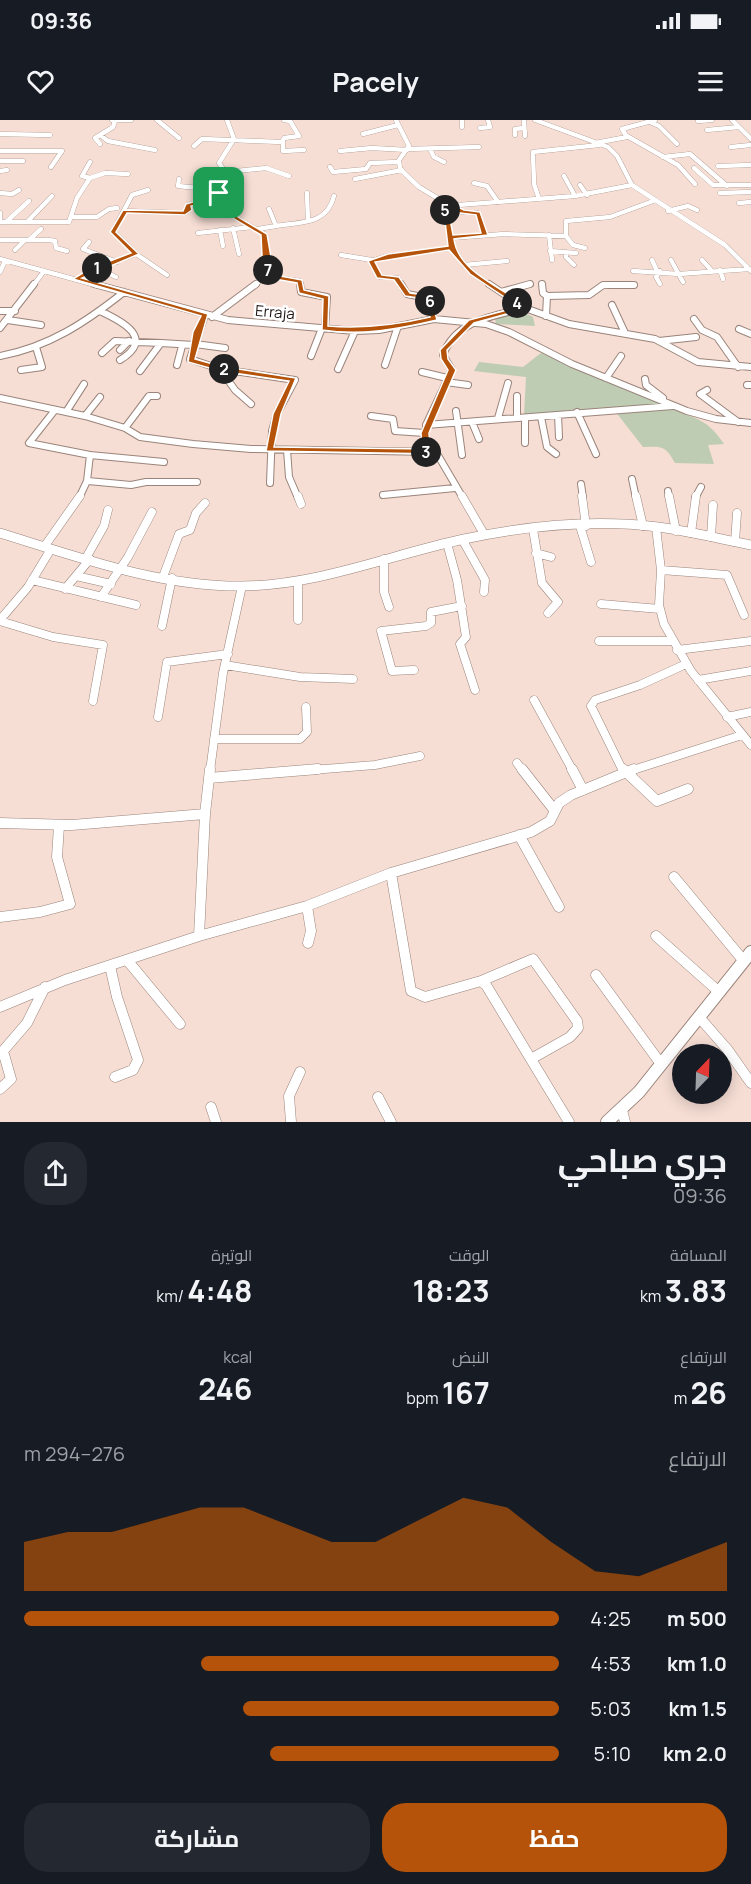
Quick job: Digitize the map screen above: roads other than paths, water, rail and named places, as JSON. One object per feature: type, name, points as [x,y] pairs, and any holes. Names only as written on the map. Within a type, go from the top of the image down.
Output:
[{"type":"main road","points":[[0,533],[48,548],[168,578],[242,586],[298,581],[484,534],[533,529],[643,526],[751,545]]},
{"type":"main road","points":[[606,1122],[623,1116],[661,1064],[747,956]]},
{"type":"street","points":[[100,144],[95,138],[113,128],[113,120],[131,120]]},
{"type":"street","points":[[227,120],[234,139]]},
{"type":"street","points":[[194,146],[199,139],[283,141],[284,138],[300,135],[290,121],[284,120]]},
{"type":"street","points":[[462,120],[462,127]]},
{"type":"street","points":[[480,128],[490,126],[488,120]]},
{"type":"street","points":[[524,120],[525,136]]},
{"type":"street","points":[[535,120],[568,129],[615,154],[623,175],[632,185],[668,211],[725,246],[750,270]]},
{"type":"street","points":[[620,120],[626,128]]},
{"type":"street","points":[[655,120],[621,130],[627,136],[680,166],[695,184]]},
{"type":"street","points":[[698,121],[712,120]]},
{"type":"street","points":[[732,120],[751,139]]},
{"type":"street","points":[[150,121],[156,122],[180,138]]},
{"type":"street","points":[[650,122],[659,126],[677,144]]},
{"type":"street","points":[[363,134],[397,123],[408,146],[399,162]]},
{"type":"street","points":[[516,135],[515,129],[523,129]]},
{"type":"street","points":[[707,130],[751,130]]},
{"type":"street","points":[[0,134],[50,135]]},
{"type":"street","points":[[99,135],[108,141],[155,150]]},
{"type":"street","points":[[539,199],[534,184],[533,152],[598,144],[627,136]]},
{"type":"street","points":[[226,172],[219,163],[234,139]]},
{"type":"street","points":[[283,141],[284,151],[304,150]]},
{"type":"street","points":[[731,147],[751,144]]},
{"type":"street","points":[[340,151],[372,148],[430,150],[479,147]]},
{"type":"street","points":[[430,150],[434,157],[444,162]]},
{"type":"street","points":[[0,151],[62,151],[51,167]]},
{"type":"street","points":[[663,157],[690,154],[727,186]]},
{"type":"street","points":[[673,156],[683,164]]},
{"type":"street","points":[[0,160],[23,161]]},
{"type":"street","points":[[90,162],[82,176],[90,178],[105,173],[128,174]]},
{"type":"street","points":[[330,167],[333,172],[338,173],[366,169],[370,163],[399,162]]},
{"type":"street","points":[[399,162],[402,170],[419,187],[440,199],[445,206],[452,248],[464,265],[525,308],[573,324],[659,340],[696,337]]},
{"type":"street","points":[[718,166],[751,165]]},
{"type":"street","points":[[226,172],[266,168],[289,176]]},
{"type":"street","points":[[693,168],[712,185],[751,185]]},
{"type":"street","points":[[0,171],[7,170]]},
{"type":"street","points":[[356,179],[402,170]]},
{"type":"street","points":[[219,192],[226,172]]},
{"type":"street","points":[[564,176],[574,196]]},
{"type":"street","points":[[2,222],[65,223],[72,217],[76,198],[90,178]]},
{"type":"street","points":[[179,179],[178,186],[219,192],[236,218],[256,228],[265,237],[268,268],[266,276],[257,285],[208,316],[194,344],[191,360],[220,369],[295,380],[277,414],[269,450],[270,483]]},
{"type":"street","points":[[474,183],[487,186],[498,202]]},
{"type":"street","points":[[580,185],[587,195]]},
{"type":"street","points":[[445,206],[587,195],[632,185]]},
{"type":"street","points":[[0,193],[6,186]]},
{"type":"street","points":[[0,193],[14,194],[20,190]]},
{"type":"street","points":[[148,190],[132,195],[113,232],[136,254],[167,274]]},
{"type":"street","points":[[125,211],[185,213],[189,210],[188,205],[200,202],[201,196],[219,192]]},
{"type":"street","points":[[720,193],[751,192]]},
{"type":"street","points":[[307,193],[308,221]]},
{"type":"street","points":[[27,222],[52,196]]},
{"type":"street","points":[[198,234],[318,219],[328,212],[334,196]]},
{"type":"street","points":[[2,222],[29,201]]},
{"type":"street","points":[[585,248],[573,245],[566,236],[566,221],[610,217],[653,201]]},
{"type":"street","points":[[739,203],[751,202]]},
{"type":"street","points":[[452,206],[462,212],[478,213],[485,235]]},
{"type":"street","points":[[668,211],[688,206],[698,210]]},
{"type":"street","points":[[72,217],[97,218],[107,209],[117,208]]},
{"type":"street","points":[[269,209],[276,226]]},
{"type":"street","points":[[0,213],[2,222]]},
{"type":"street","points":[[233,228],[239,254]]},
{"type":"street","points":[[15,250],[40,229]]},
{"type":"street","points":[[220,230],[223,246]]},
{"type":"street","points":[[549,235],[552,260]]},
{"type":"street","points":[[450,237],[566,236]]},
{"type":"street","points":[[0,240],[53,241],[57,245],[55,247],[67,250]]},
{"type":"street","points":[[88,242],[83,249],[117,262]]},
{"type":"street","points":[[341,255],[372,260],[452,248]]},
{"type":"street","points":[[550,251],[576,253]]},
{"type":"street","points":[[566,252],[566,257],[571,259],[574,265]]},
{"type":"street","points":[[77,279],[97,268],[136,254]]},
{"type":"street","points":[[0,272],[2,260]]},
{"type":"street","name":"Erraja","points":[[2,260],[208,316],[356,331],[398,326],[434,318],[471,321],[509,332],[572,364],[671,404],[716,419],[751,423]]},
{"type":"street","points":[[372,260],[380,277],[397,278],[407,294],[428,298],[434,318]]},
{"type":"street","points":[[652,260],[658,271],[656,277],[660,284]]},
{"type":"street","points":[[670,260],[683,282]]},
{"type":"street","points":[[702,260],[711,270]]},
{"type":"street","points":[[464,265],[507,261]]},
{"type":"street","points":[[743,263],[751,262]]},
{"type":"street","points":[[97,268],[116,278]]},
{"type":"street","points":[[633,271],[679,274],[711,270],[750,270]]},
{"type":"street","points":[[720,270],[723,279]]},
{"type":"street","points":[[0,328],[44,271]]},
{"type":"street","points":[[266,276],[300,281],[301,292],[327,297],[323,328],[311,356]]},
{"type":"street","points":[[501,292],[530,284]]},
{"type":"street","points":[[542,284],[543,293],[547,296],[590,295],[603,285],[634,285]]},
{"type":"street","points":[[0,356],[36,346],[71,332],[124,292]]},
{"type":"street","points":[[546,316],[547,296]]},
{"type":"street","points":[[612,305],[625,333]]},
{"type":"street","points":[[484,534],[436,452],[426,446],[426,425],[452,368],[444,359],[444,350],[471,321],[525,308]]},
{"type":"street","points":[[0,311],[15,311]]},
{"type":"street","points":[[100,311],[127,324],[137,341],[137,346],[130,355],[120,360]]},
{"type":"street","points":[[694,319],[702,330],[717,337],[738,367]]},
{"type":"street","points":[[4,322],[41,324]]},
{"type":"street","points":[[385,365],[398,326]]},
{"type":"street","points":[[739,329],[751,334]]},
{"type":"street","points":[[338,369],[356,331]]},
{"type":"street","points":[[659,340],[694,360],[751,367]]},
{"type":"street","points":[[120,350],[129,341]]},
{"type":"street","points":[[102,353],[114,342],[129,341],[225,348]]},
{"type":"street","points":[[140,371],[161,343]]},
{"type":"street","points":[[21,370],[42,367],[36,346]]},
{"type":"street","points":[[177,364],[182,346]]},
{"type":"street","points":[[606,378],[621,356]]},
{"type":"street","points":[[220,369],[235,390],[251,404]]},
{"type":"street","points":[[422,372],[468,385]]},
{"type":"street","points":[[645,379],[646,385],[671,404]]},
{"type":"street","points":[[498,418],[508,383]]},
{"type":"street","points":[[66,412],[84,384]]},
{"type":"street","points":[[707,390],[699,394],[738,422]]},
{"type":"street","points":[[125,428],[150,396],[157,396]]},
{"type":"street","points":[[518,396],[525,443]]},
{"type":"street","points":[[85,416],[100,397]]},
{"type":"street","points":[[0,398],[85,416],[125,428],[140,437],[269,450],[436,452]]},
{"type":"street","points":[[426,425],[457,424],[498,418],[541,417],[671,404]]},
{"type":"street","points":[[55,410],[29,443],[90,455],[110,454],[134,461],[164,462]]},
{"type":"street","points":[[456,411],[462,455]]},
{"type":"street","points":[[605,411],[608,418]]},
{"type":"street","points":[[577,412],[596,454]]},
{"type":"street","points":[[558,415],[560,437]]},
{"type":"street","points":[[371,416],[393,419],[395,431],[425,433]]},
{"type":"street","points":[[541,417],[547,447],[556,454]]},
{"type":"street","points":[[472,422],[479,439]]},
{"type":"street","points":[[287,450],[289,477],[301,504]]},
{"type":"street","points":[[90,455],[86,489],[48,548],[32,580],[0,620],[53,637],[103,645],[93,701]]},
{"type":"street","points":[[632,479],[643,526]]},
{"type":"street","points":[[88,481],[127,485],[146,482],[197,482]]},
{"type":"street","points":[[581,484],[583,526],[591,562]]},
{"type":"street","points":[[691,534],[694,520],[693,498],[701,487]]},
{"type":"street","points":[[383,495],[455,488]]},
{"type":"street","points":[[668,491],[676,531]]},
{"type":"street","points":[[162,626],[168,578],[179,534],[189,531],[196,513],[205,503]]},
{"type":"street","points":[[711,537],[713,506]]},
{"type":"street","points":[[65,589],[88,558],[104,526],[108,510]]},
{"type":"street","points":[[101,597],[122,567],[152,512]]},
{"type":"street","points":[[735,542],[737,513]]},
{"type":"street","points":[[656,527],[660,570],[660,609],[673,641],[686,664],[751,745]]},
{"type":"street","points":[[533,529],[544,587],[558,602],[548,613]]},
{"type":"street","points":[[462,539],[485,580],[484,592]]},
{"type":"street","points":[[447,543],[462,606],[466,637],[460,642],[475,690]]},
{"type":"street","points":[[536,553],[550,557]]},
{"type":"street","points":[[384,559],[384,592],[389,607]]},
{"type":"street","points":[[660,570],[727,575],[744,615]]},
{"type":"street","points":[[76,576],[111,584]]},
{"type":"street","points":[[32,580],[136,604]]},
{"type":"street","points":[[298,581],[298,620]]},
{"type":"street","points":[[198,936],[209,778],[225,665],[242,586]]},
{"type":"street","points":[[601,604],[660,609]]},
{"type":"street","points":[[414,670],[392,671],[381,631],[426,626],[430,623],[431,612],[462,606]]},
{"type":"street","points":[[599,640],[673,641]]},
{"type":"street","points":[[677,650],[751,641]]},
{"type":"street","points":[[158,717],[167,662],[228,654]]},
{"type":"street","points":[[686,664],[591,703],[624,772],[652,800],[657,801],[688,789]]},
{"type":"street","points":[[225,665],[300,677],[353,679]]},
{"type":"street","points":[[698,680],[751,671]]},
{"type":"street","points":[[534,700],[582,790]]},
{"type":"street","points":[[214,739],[300,739],[308,732],[306,707]]},
{"type":"street","points":[[727,717],[751,712]]},
{"type":"street","points":[[0,1007],[45,987],[198,936],[307,906],[391,873],[519,835],[546,825],[562,799],[582,790],[624,772],[742,735]]},
{"type":"street","points":[[209,778],[375,765],[420,756]]},
{"type":"street","points":[[517,763],[555,811]]},
{"type":"street","points":[[0,823],[59,826],[148,821],[205,814]]},
{"type":"street","points":[[0,917],[40,912],[70,904],[57,857],[59,826]]},
{"type":"street","points":[[519,835],[559,907]]},
{"type":"street","points":[[391,873],[411,991],[425,997],[481,981],[533,959],[577,1021],[578,1028],[570,1037],[531,1059]]},
{"type":"street","points":[[674,877],[747,956]]},
{"type":"street","points":[[307,906],[311,931],[308,943]]},
{"type":"street","points":[[656,936],[718,991]]},
{"type":"street","points":[[127,960],[180,1024]]},
{"type":"street","points":[[110,966],[138,1060],[133,1070],[115,1077]]},
{"type":"street","points":[[596,975],[661,1064]]},
{"type":"street","points":[[481,981],[490,990],[569,1122]]},
{"type":"street","points":[[0,1089],[11,1079],[3,1051],[27,1023],[45,987]]},
{"type":"street","points":[[699,1017],[727,1049],[751,1083]]},
{"type":"street","points":[[291,1122],[288,1097],[293,1081],[300,1072]]},
{"type":"street","points":[[378,1097],[391,1122]]},
{"type":"street","points":[[211,1107],[216,1122]]}]
